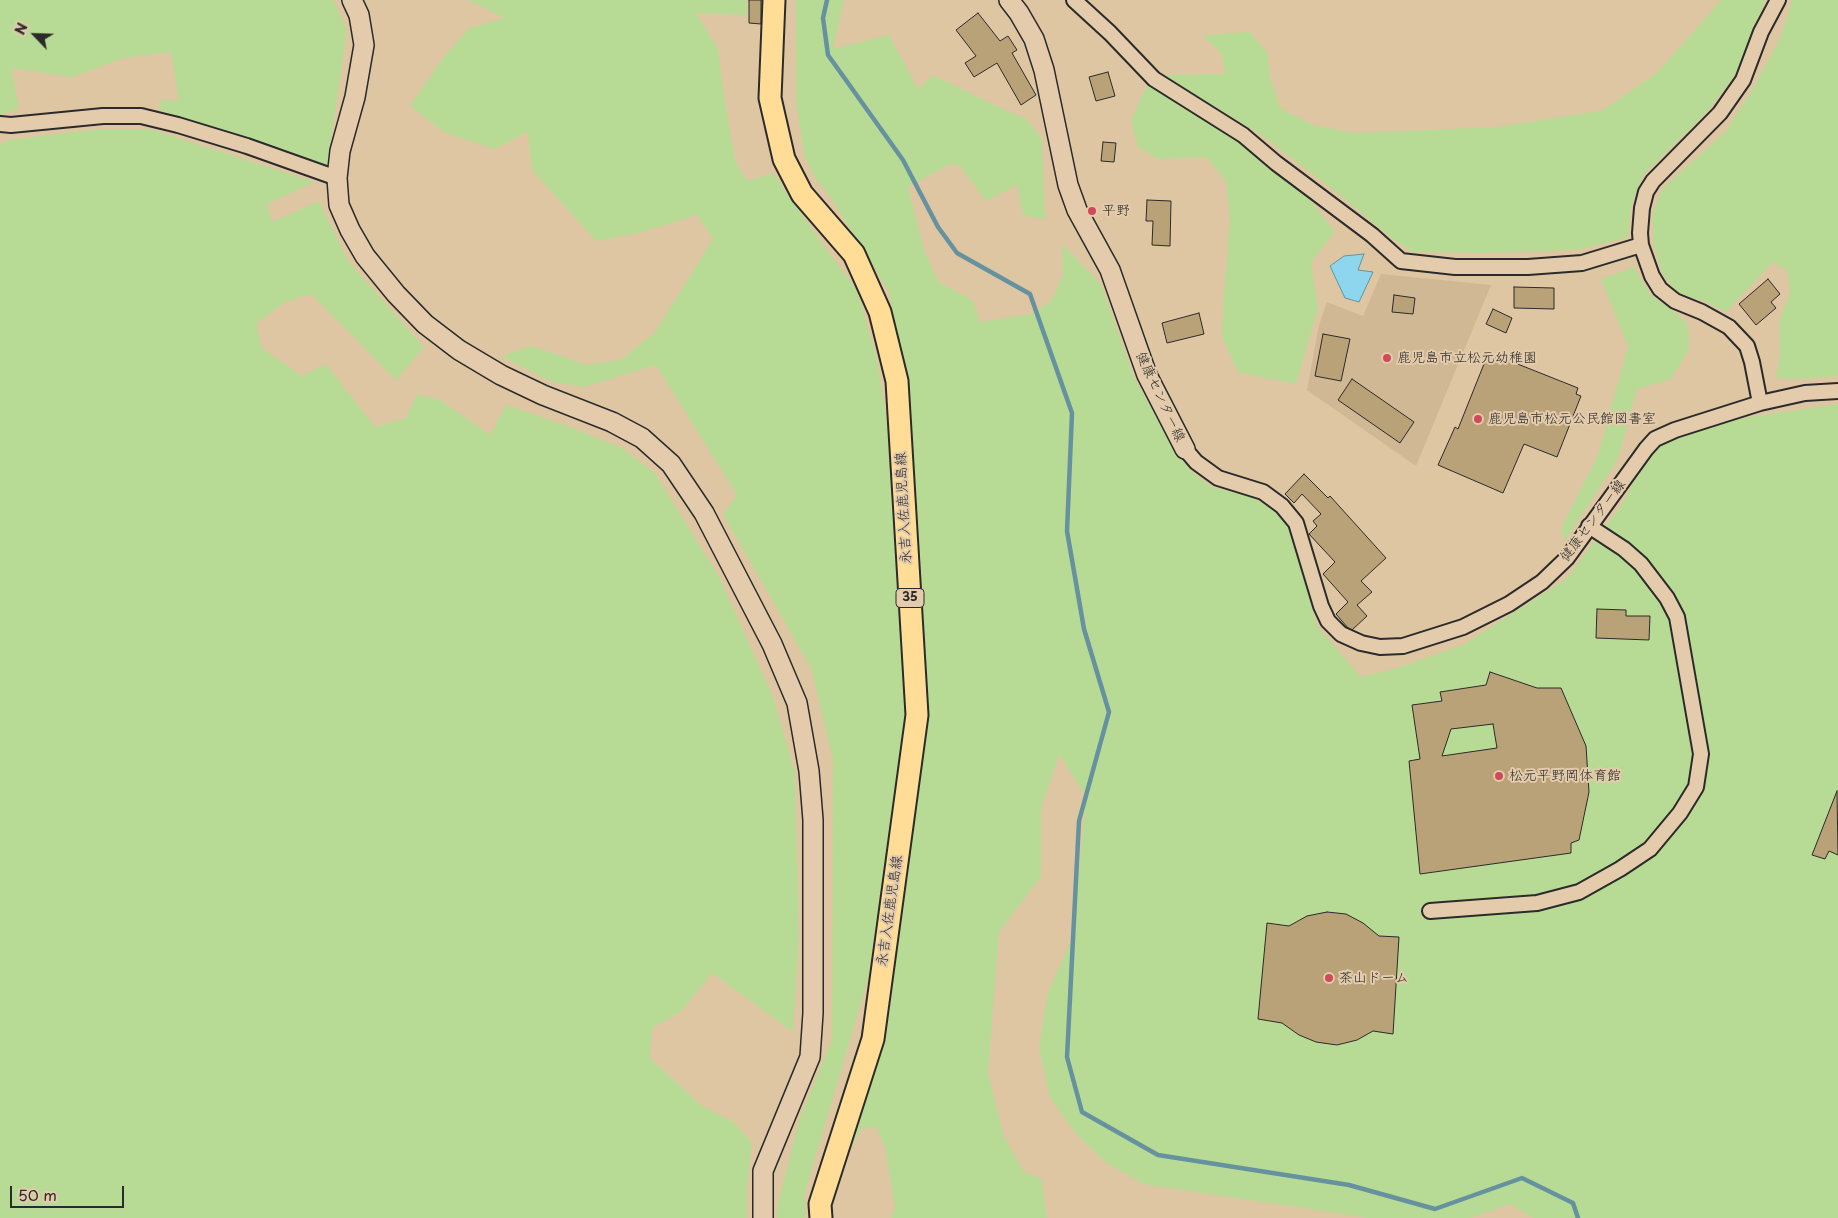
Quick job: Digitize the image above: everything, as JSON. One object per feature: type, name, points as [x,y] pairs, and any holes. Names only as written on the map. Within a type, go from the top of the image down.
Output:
[{"type":"main road","name":"永吉入佐鹿児島線","points":[[774,0],[770,98],[784,159],[802,194],[854,254],[880,312],[897,381],[916,715],[873,1039],[820,1204],[821,1218]]},
{"type":"street","points":[[352,0],[359,15],[364,45],[355,97],[340,151],[337,178],[339,204],[350,230],[365,256],[396,294],[426,324],[458,350],[501,375],[543,395],[612,422],[642,438],[671,464],[704,513],[772,644],[797,703],[809,771],[813,820],[812,1022],[810,1057],[763,1171],[763,1218]]},
{"type":"street","name":"健康センター線","points":[[1009,0],[1019,13],[1036,46],[1044,70],[1068,185],[1077,210],[1110,270],[1147,375],[1185,449],[1196,462],[1218,478],[1263,492],[1282,506],[1296,523],[1321,606],[1328,621],[1341,634],[1380,647],[1404,646],[1463,627],[1509,604],[1542,582],[1567,558],[1655,439],[1675,430],[1760,403],[1805,394],[1838,391]]},
{"type":"street","points":[[1074,0],[1110,33],[1154,79],[1243,135],[1276,163],[1372,235],[1400,261],[1455,267],[1528,267],[1582,263],[1641,246]]},
{"type":"street","points":[[1760,403],[1747,346],[1729,327],[1702,312],[1675,302],[1660,289],[1652,276],[1641,246],[1642,208],[1646,192],[1653,181],[1720,113],[1743,80],[1761,32],[1778,0]]},
{"type":"street","points":[[0,124],[11,125],[103,116],[140,116],[178,125],[247,146],[337,178]]},
{"type":"street","points":[[1430,911],[1537,903],[1579,892],[1620,869],[1650,849],[1680,813],[1696,787],[1701,754],[1677,617],[1667,598],[1641,564],[1624,548],[1589,526]]},
{"type":"shaded area","name":"鹿児島市立松元幼稚園","points":[[1381,274],[1491,285],[1416,466],[1307,390],[1319,325],[1327,302],[1363,316]]},
{"type":"green space","points":[[0,0],[333,0],[347,30],[327,166],[159,110],[159,101],[179,100],[171,52],[124,58],[72,77],[11,68],[19,108],[0,115]]},
{"type":"green space","points":[[469,0],[747,0],[747,15],[696,13],[718,49],[735,160],[747,181],[773,173],[857,290],[877,360],[896,478],[907,722],[868,978],[805,1192],[805,1218],[777,1218],[777,1208],[799,1120],[832,1040],[833,759],[811,668],[723,514],[737,495],[656,365],[584,387],[552,382],[501,356],[532,346],[587,365],[622,359],[655,332],[713,239],[697,215],[642,232],[596,241],[532,170],[528,132],[494,149],[444,132],[410,106],[442,59],[469,28],[504,18]]},
{"type":"green space","points":[[796,0],[844,0],[833,49],[889,35],[918,89],[933,75],[1027,119],[1042,139],[1045,220],[1023,215],[1017,185],[986,201],[960,166],[950,164],[908,187],[925,253],[939,282],[972,300],[980,322],[1031,314],[1052,300],[1063,274],[1062,244],[1101,284],[1133,375],[1176,453],[1192,472],[1212,487],[1252,497],[1274,510],[1291,529],[1317,626],[1361,677],[1397,668],[1463,645],[1567,578],[1623,503],[1633,483],[1661,443],[1736,419],[1838,404],[1838,1218],[1533,1218],[1509,1204],[1471,1218],[1369,1218],[1143,1184],[1104,1161],[1077,1135],[1050,1098],[1039,1048],[1048,992],[1073,937],[1086,796],[1059,754],[1041,809],[1041,876],[999,932],[988,1072],[1003,1134],[1023,1171],[1042,1179],[1047,1218],[891,1218],[895,1208],[885,1147],[876,1127],[861,1129],[829,1191],[898,917],[928,705],[908,411],[889,292],[830,196],[815,178],[804,154],[796,101]]},
{"type":"green space","points":[[1721,0],[1765,0],[1736,73],[1709,110],[1644,174],[1631,205],[1628,237],[1578,250],[1487,253],[1412,252],[1394,240],[1336,192],[1260,134],[1163,75],[1225,74],[1222,54],[1202,35],[1250,32],[1268,53],[1270,77],[1280,108],[1313,125],[1354,133],[1498,127],[1603,110],[1658,72]]},
{"type":"green space","points":[[1792,0],[1838,0],[1838,376],[1806,379],[1776,378],[1780,358],[1779,321],[1790,293],[1788,271],[1773,262],[1726,312],[1702,300],[1680,295],[1663,276],[1654,246],[1652,215],[1662,189],[1726,131],[1752,90],[1780,39]]},
{"type":"green space","points":[[1147,85],[1238,142],[1311,201],[1335,232],[1311,262],[1318,308],[1296,384],[1238,372],[1222,337],[1230,219],[1226,181],[1206,157],[1158,159],[1138,147],[1131,121]]},
{"type":"green space","points":[[97,129],[150,129],[315,182],[267,204],[272,222],[319,201],[348,261],[424,347],[396,380],[311,294],[285,302],[256,324],[262,348],[302,376],[326,364],[375,427],[406,418],[417,394],[440,400],[490,435],[506,405],[565,425],[620,447],[654,472],[718,575],[773,697],[795,773],[799,935],[793,1032],[712,973],[680,1012],[652,1028],[650,1058],[702,1106],[735,1123],[752,1143],[747,1186],[747,1218],[0,1218],[0,144],[8,140]]},
{"type":"green space","points":[[1634,267],[1650,294],[1676,313],[1688,325],[1689,349],[1671,379],[1637,389],[1618,459],[1565,541],[1561,528],[1598,455],[1628,346],[1601,279]]},
{"type":"water","points":[[1364,254],[1358,270],[1373,272],[1359,302],[1345,298],[1330,266],[1344,256]]},
{"type":"building","points":[[749,0],[761,0],[761,24],[749,23]]},
{"type":"building","points":[[978,13],[1000,41],[1008,36],[1017,50],[1012,53],[1036,95],[1021,105],[997,63],[974,77],[965,63],[976,56],[956,30]]},
{"type":"building","points":[[1108,72],[1115,96],[1096,101],[1089,77]]},
{"type":"building","points":[[1103,142],[1116,143],[1114,162],[1101,161]]},
{"type":"building","points":[[1147,200],[1171,201],[1170,246],[1152,245],[1153,221],[1146,221]]},
{"type":"building","points":[[1768,279],[1780,294],[1771,302],[1776,308],[1756,325],[1739,304]]},
{"type":"building","points":[[1514,287],[1554,288],[1554,309],[1514,308]]},
{"type":"building","points":[[1394,295],[1415,298],[1413,314],[1392,312]]},
{"type":"building","points":[[1493,309],[1512,318],[1506,333],[1486,324]]},
{"type":"building","points":[[1199,313],[1204,334],[1167,343],[1162,323]]},
{"type":"building","points":[[1323,334],[1350,339],[1341,381],[1315,376]]},
{"type":"building","points":[[1488,354],[1578,388],[1576,394],[1581,396],[1557,457],[1524,444],[1503,493],[1438,465],[1455,427],[1458,429]]},
{"type":"building","points":[[1352,379],[1414,422],[1400,443],[1338,400]]},
{"type":"building","points":[[1304,474],[1328,498],[1330,496],[1386,558],[1361,581],[1372,592],[1357,605],[1367,616],[1352,630],[1336,614],[1348,602],[1323,574],[1335,562],[1309,534],[1317,526],[1313,521],[1321,514],[1302,494],[1294,503],[1285,494]]},
{"type":"building","points":[[1597,609],[1626,610],[1626,616],[1650,616],[1649,640],[1596,638]]},
{"type":"building","name":"松元平野岡体育館","points":[[1490,672],[1537,688],[1561,688],[1586,746],[1589,792],[1579,840],[1571,843],[1571,853],[1420,874],[1409,761],[1420,759],[1412,705],[1442,701],[1440,692],[1486,685]],"holes":[[[1493,724],[1497,748],[1442,756],[1451,729]]]},
{"type":"building","points":[[1837,791],[1838,855],[1829,851],[1825,859],[1812,855]]},
{"type":"building","name":"茶山ドーム","points":[[1327,912],[1346,914],[1363,923],[1379,936],[1399,937],[1393,1034],[1373,1031],[1357,1040],[1337,1045],[1316,1042],[1299,1035],[1282,1023],[1258,1019],[1267,923],[1289,926],[1307,916]]},
{"type":"waterway","points":[[827,0],[823,18],[828,55],[903,160],[938,227],[957,253],[1030,294],[1072,413],[1067,531],[1084,629],[1109,712],[1079,821],[1067,1057],[1082,1112],[1158,1155],[1349,1185],[1435,1209],[1522,1178],[1573,1203],[1578,1218]]},
{"type":"place","name":"平野","points":[[1092,211]]},
{"type":"place","name":"鹿児島市立松元幼稚園","points":[[1387,358]]},
{"type":"place","name":"鹿児島市松元公民館図書室","points":[[1478,419]]},
{"type":"place","name":"松元平野岡体育館","points":[[1499,776]]},
{"type":"place","name":"茶山ドーム","points":[[1329,978]]}]
